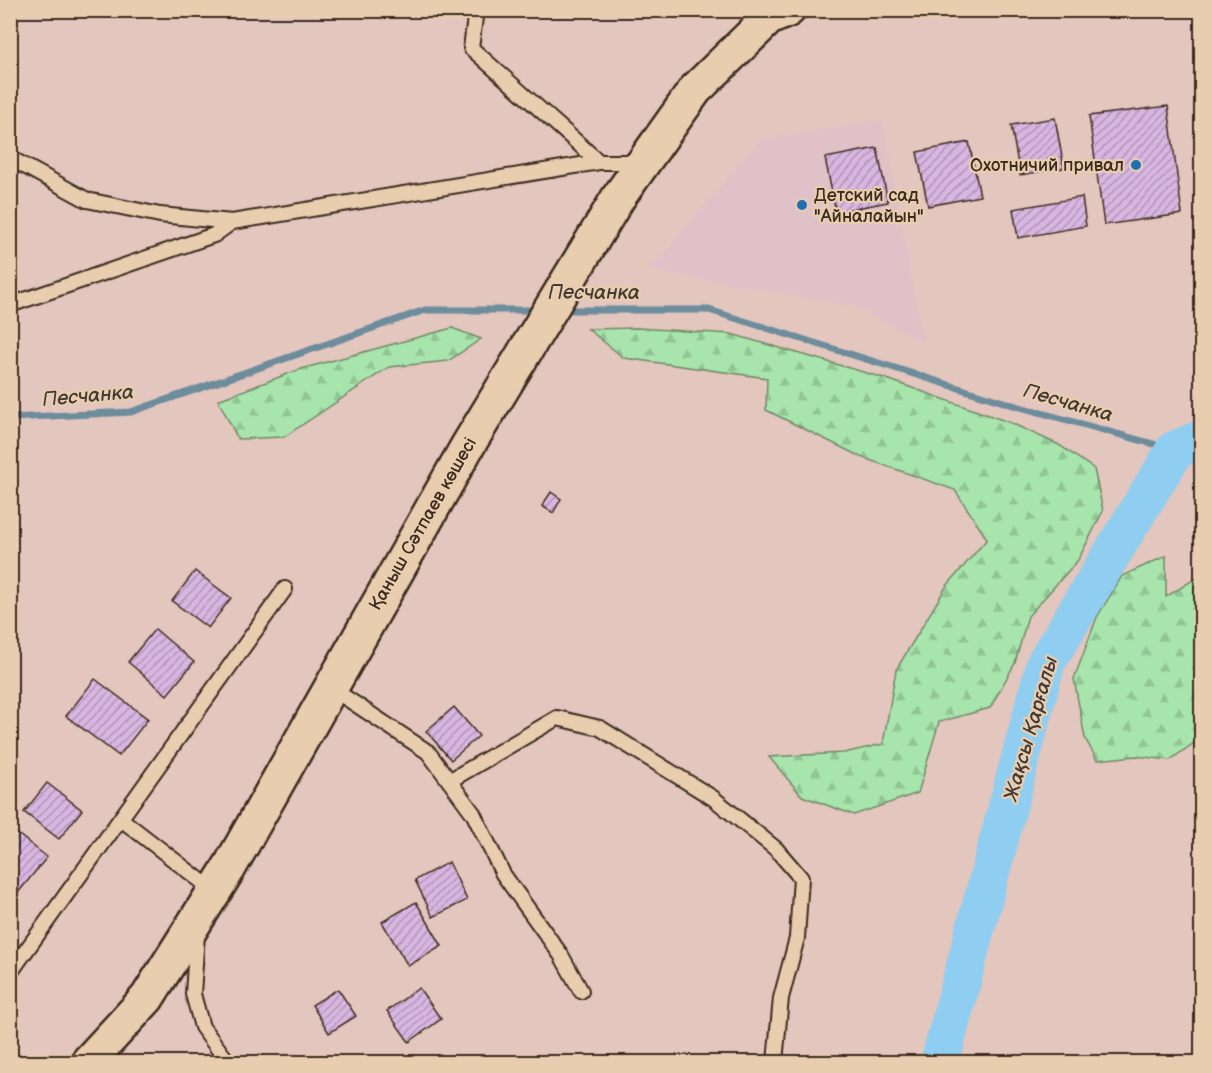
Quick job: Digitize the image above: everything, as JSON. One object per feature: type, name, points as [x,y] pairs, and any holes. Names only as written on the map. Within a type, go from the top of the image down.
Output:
[{"type":"street","name":"Қаныш Сәтпаев көшесі","points":[[88,1062],[147,998],[206,904],[467,447],[618,198],[695,90],[775,13]]},
{"type":"lane","points":[[476,10],[471,48],[599,162]]},
{"type":"lane","points":[[10,158],[87,200],[160,215],[232,222],[599,162],[644,162]]},
{"type":"lane","points":[[10,304],[214,236],[232,222]]},
{"type":"lane","points":[[10,973],[285,590]]},
{"type":"lane","points":[[331,688],[428,752],[473,813],[503,874],[561,955],[581,991]]},
{"type":"lane","points":[[449,781],[557,718],[600,728],[713,798],[776,849],[801,878],[797,938],[781,998],[775,1062]]},
{"type":"lane","points":[[121,819],[206,904],[193,994],[202,1028],[228,1062]]},
{"type":"shaded area","name":"Детский сад \"Айналайын\"","points":[[883,120],[923,342],[854,306],[650,270],[760,140]]},
{"type":"green space","points":[[452,328],[481,339],[448,361],[389,367],[284,437],[238,439],[218,400],[301,369]]},
{"type":"green space","points":[[637,328],[731,334],[884,378],[1011,423],[1059,445],[1094,469],[1103,511],[1078,560],[1028,616],[1015,663],[990,708],[939,722],[918,793],[854,815],[802,796],[769,757],[844,753],[883,744],[896,670],[946,587],[987,539],[955,490],[861,457],[766,410],[767,378],[624,358],[588,329]]},
{"type":"green space","points":[[1166,556],[1166,597],[1201,575],[1201,738],[1170,760],[1136,756],[1097,760],[1085,738],[1074,679],[1097,617],[1122,576]]},
{"type":"building","name":"Охотничий привал","points":[[1168,106],[1182,214],[1104,225],[1089,116]]},
{"type":"building","points":[[1055,118],[1064,168],[1020,175],[1011,125]]},
{"type":"building","points":[[969,142],[980,196],[928,206],[917,152]]},
{"type":"building","points":[[877,148],[888,202],[836,212],[825,158]]},
{"type":"building","points":[[1082,197],[1086,226],[1018,238],[1013,209]]},
{"type":"building","points":[[551,492],[561,499],[553,513],[542,506]]},
{"type":"building","points":[[195,571],[231,598],[208,628],[172,601]]},
{"type":"building","points":[[155,629],[194,662],[167,695],[128,662]]},
{"type":"building","points":[[95,679],[148,719],[119,756],[66,716]]},
{"type":"building","points":[[454,707],[479,736],[451,760],[426,731]]},
{"type":"building","points":[[47,783],[82,810],[59,839],[24,812]]},
{"type":"building","points":[[14,831],[47,857],[13,899],[10,896],[10,835]]},
{"type":"building","points":[[449,862],[467,900],[433,917],[415,880]]},
{"type":"building","points":[[416,902],[442,946],[408,966],[382,922]]},
{"type":"building","points":[[419,988],[441,1019],[409,1042],[387,1011]]},
{"type":"building","points":[[338,989],[356,1016],[329,1033],[312,1005]]},
{"type":"waterway","name":"Песчанка","points":[[10,418],[131,412],[425,310],[539,310]]},
{"type":"waterway","name":"Песчанка","points":[[562,310],[709,310],[1013,405],[1175,450]]},
{"type":"waterway","name":"Жақсы Қарғалы","points":[[940,1062],[1046,662],[1175,450],[1202,439]]},
{"type":"place","name":"Охотничий привал","points":[[1136,165]]},
{"type":"place","name":"Детский сад \"Айналайын\"","points":[[802,205]]}]
